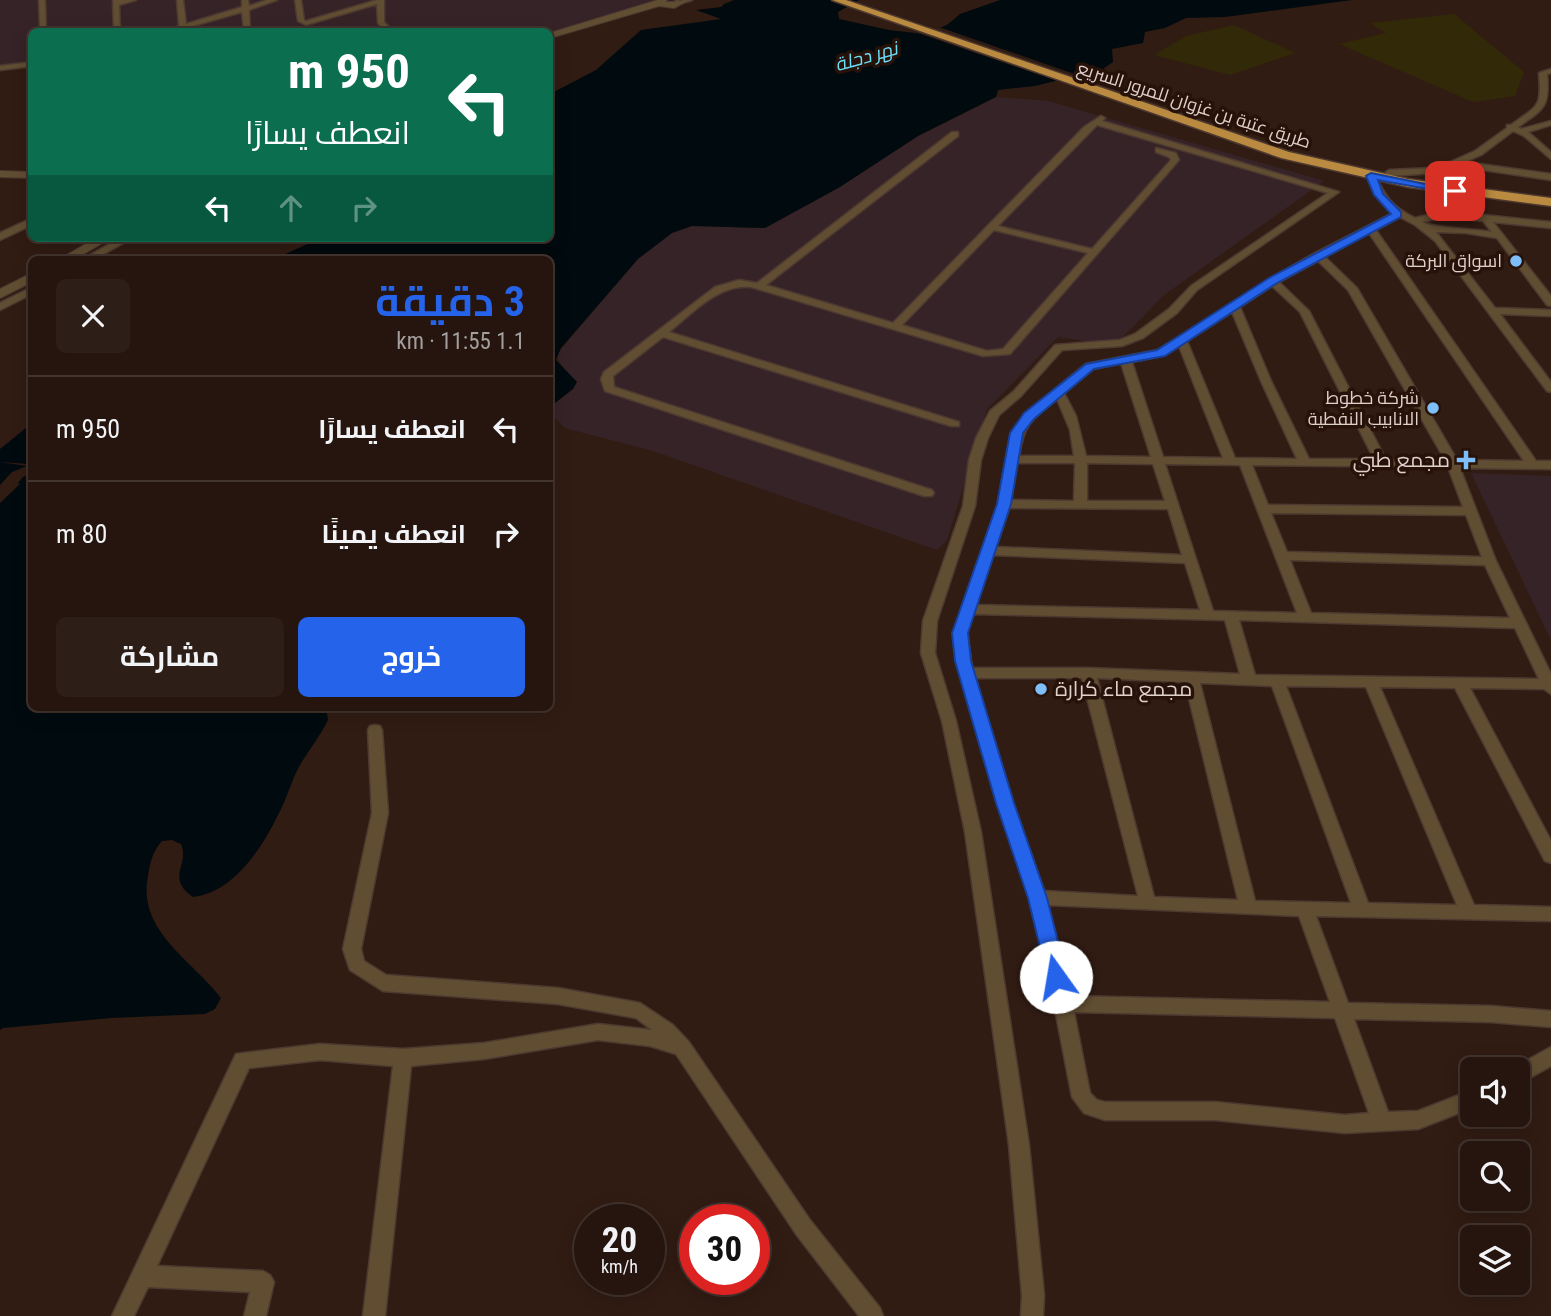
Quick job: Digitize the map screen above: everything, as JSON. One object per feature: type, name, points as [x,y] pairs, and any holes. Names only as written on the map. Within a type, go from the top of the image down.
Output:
[{"type":"highway","name":"طريق عتبة بن غزوان للمرور السريع","points":[[837,0],[1219,135],[1352,169],[1551,194]]},
{"type":"highway","name":"طريق عتبة بن غزوان للمرور السريع","points":[[853,0],[1227,131],[1371,176],[1455,191],[1551,202]]},
{"type":"street","points":[[42,0],[43,28]]},
{"type":"street","points":[[117,28],[117,2],[133,0]]},
{"type":"street","points":[[180,0],[183,28]]},
{"type":"street","points":[[186,28],[246,4],[274,0]]},
{"type":"street","points":[[298,0],[301,21],[306,23],[381,1],[382,23],[387,28]]},
{"type":"street","points":[[553,35],[664,3],[683,1]]},
{"type":"street","points":[[246,4],[247,28]]},
{"type":"street","points":[[0,68],[28,64]]},
{"type":"street","points":[[1541,107],[1545,96],[1543,73],[1551,71]]},
{"type":"street","points":[[1389,173],[1435,170],[1456,163],[1478,153],[1510,127],[1541,107],[1551,104]]},
{"type":"street","points":[[895,327],[1096,122]]},
{"type":"street","points":[[928,493],[609,389],[606,379],[608,374],[726,285],[739,283],[759,286],[987,354],[1006,352],[1176,156],[1096,122]]},
{"type":"street","points":[[1032,1316],[1033,1295],[1019,1145],[992,952],[973,832],[949,721],[928,653],[930,621],[970,506],[975,460],[994,413],[1017,394],[1059,347],[1122,343],[1139,336],[1172,311],[1194,288],[1335,192],[1096,122]]},
{"type":"street","points":[[1522,131],[1551,123]]},
{"type":"street","points":[[1510,127],[1522,131],[1551,157]]},
{"type":"street","points":[[759,286],[955,134]]},
{"type":"street","points":[[1456,163],[1551,177]]},
{"type":"street","points":[[0,168],[28,168]]},
{"type":"street","points":[[0,174],[28,175]]},
{"type":"street","points":[[1371,176],[1379,195],[1397,215],[1430,229],[1551,389]]},
{"type":"street","points":[[1413,220],[1445,214],[1551,225]]},
{"type":"street","points":[[1397,215],[1273,281],[1161,353],[1090,366],[1029,416],[1017,433],[1004,504],[960,633],[967,673],[1005,803],[1038,898],[1063,1004],[1080,1097],[1091,1107],[1105,1111],[1215,1111],[1345,1124],[1418,1120],[1460,1104]]},
{"type":"street","points":[[1485,217],[1551,303]]},
{"type":"street","points":[[0,237],[28,223]]},
{"type":"street","points":[[993,227],[1094,252]]},
{"type":"street","points":[[1371,229],[1532,464]]},
{"type":"street","points":[[1430,229],[1466,230],[1499,236]]},
{"type":"street","points":[[72,256],[98,242]]},
{"type":"street","points":[[94,256],[120,242]]},
{"type":"street","points":[[967,673],[1088,673],[1277,681],[1549,687],[1490,561],[1453,464],[1352,288],[1318,255]]},
{"type":"street","points":[[0,294],[28,279]]},
{"type":"street","points":[[1273,281],[1304,311],[1382,464]]},
{"type":"street","points":[[0,307],[28,292]]},
{"type":"street","points":[[1234,304],[1266,381],[1306,463]]},
{"type":"street","points":[[1493,310],[1551,313]]},
{"type":"street","points":[[661,333],[955,424]]},
{"type":"street","points":[[1182,340],[1238,462],[1264,509],[1306,618]]},
{"type":"street","points":[[1126,361],[1208,615]]},
{"type":"street","points":[[1057,391],[1067,407],[1082,460],[1084,474],[1080,505]]},
{"type":"street","points":[[1011,459],[1551,465]]},
{"type":"street","points":[[1004,504],[1174,505]]},
{"type":"street","points":[[1264,509],[1470,511]]},
{"type":"street","points":[[988,551],[1191,559]]},
{"type":"street","points":[[1282,556],[1490,561]]},
{"type":"street","points":[[968,609],[1518,623]]},
{"type":"street","points":[[1231,616],[1249,680]]},
{"type":"street","points":[[1088,673],[1148,904]]},
{"type":"street","points":[[1191,677],[1248,908]]},
{"type":"street","points":[[1277,681],[1363,912]]},
{"type":"street","points":[[1371,682],[1469,913]]},
{"type":"street","points":[[1460,683],[1551,856]]},
{"type":"street","points":[[375,730],[380,813],[352,949],[356,965],[383,984],[558,996],[640,1012],[667,1031],[682,1048],[803,1227],[872,1316]]},
{"type":"street","points":[[1038,898],[1363,912],[1551,914]]},
{"type":"street","points":[[1305,910],[1382,1122]]},
{"type":"street","points":[[1063,1004],[1491,1014],[1551,1019]]},
{"type":"street","points":[[122,1316],[243,1060],[320,1052],[402,1058],[484,1051],[598,1031],[650,1038],[682,1048]]},
{"type":"street","points":[[1530,1068],[1551,1056]]},
{"type":"street","points":[[374,1316],[402,1058]]},
{"type":"street","points":[[142,1276],[263,1282],[255,1316]]},
{"type":"shaded area","points":[[0,0],[681,0],[553,36],[553,28],[28,28],[28,62],[0,66]]},
{"type":"shaded area","points":[[996,97],[1048,101],[1324,181],[1164,295],[1115,345],[1058,337],[987,409],[947,540],[937,550],[653,451],[565,428],[553,417],[554,401],[573,389],[556,355],[638,259],[672,233],[692,226],[765,228],[840,187],[918,136]]},
{"type":"shaded area","points":[[1471,473],[1551,476],[1551,640]]},
{"type":"sand","points":[[1454,14],[1524,72],[1515,96],[1473,102],[1339,44],[1386,33],[1370,23]]},
{"type":"sand","points":[[1234,25],[1295,53],[1230,75],[1154,55],[1186,36]]},
{"type":"water","name":"نهر دجلة","points":[[734,0],[859,0],[838,12],[839,19],[889,30],[924,34],[947,25],[960,14],[1000,0],[1352,0],[1225,17],[1186,18],[1165,28],[1145,32],[1143,43],[1112,49],[1113,62],[1103,69],[1035,86],[998,90],[996,97],[918,136],[840,187],[765,228],[692,226],[672,233],[638,259],[561,348],[556,360],[577,382],[573,389],[553,405],[553,256],[281,256],[312,242],[553,242],[553,92],[596,70],[641,30],[721,19],[696,10],[721,7]]},
{"type":"water","points":[[28,426],[28,711],[327,711],[328,720],[300,765],[264,841],[233,878],[207,894],[193,897],[185,890],[179,877],[183,859],[181,844],[172,840],[162,841],[152,857],[147,895],[151,913],[170,943],[221,998],[215,1009],[205,1014],[111,1018],[0,1030],[0,449]]},
{"type":"pier","points":[[936,26],[1086,78],[1063,83],[912,31],[923,31]]},
{"type":"pier","points":[[0,462],[28,464],[28,475],[23,477],[18,483],[20,484],[0,503],[0,485],[12,472],[27,466]]},
{"type":"place","name":"اسواق البركة","points":[[1516,261]]},
{"type":"place","name":"شركة خطوط الانابيب النفطية","points":[[1433,408]]},
{"type":"place","name":"مجمع طبي","points":[[1466,460]]},
{"type":"place","name":"مجمع ماء كرارة","points":[[1041,689]]},
{"type":"route","points":[[1056,977],[1038,898],[1005,803],[963,661],[960,633],[1004,504],[1017,433],[1029,416],[1090,366],[1161,353],[1273,281],[1334,246],[1397,215],[1379,195],[1371,176],[1455,191]]}]
